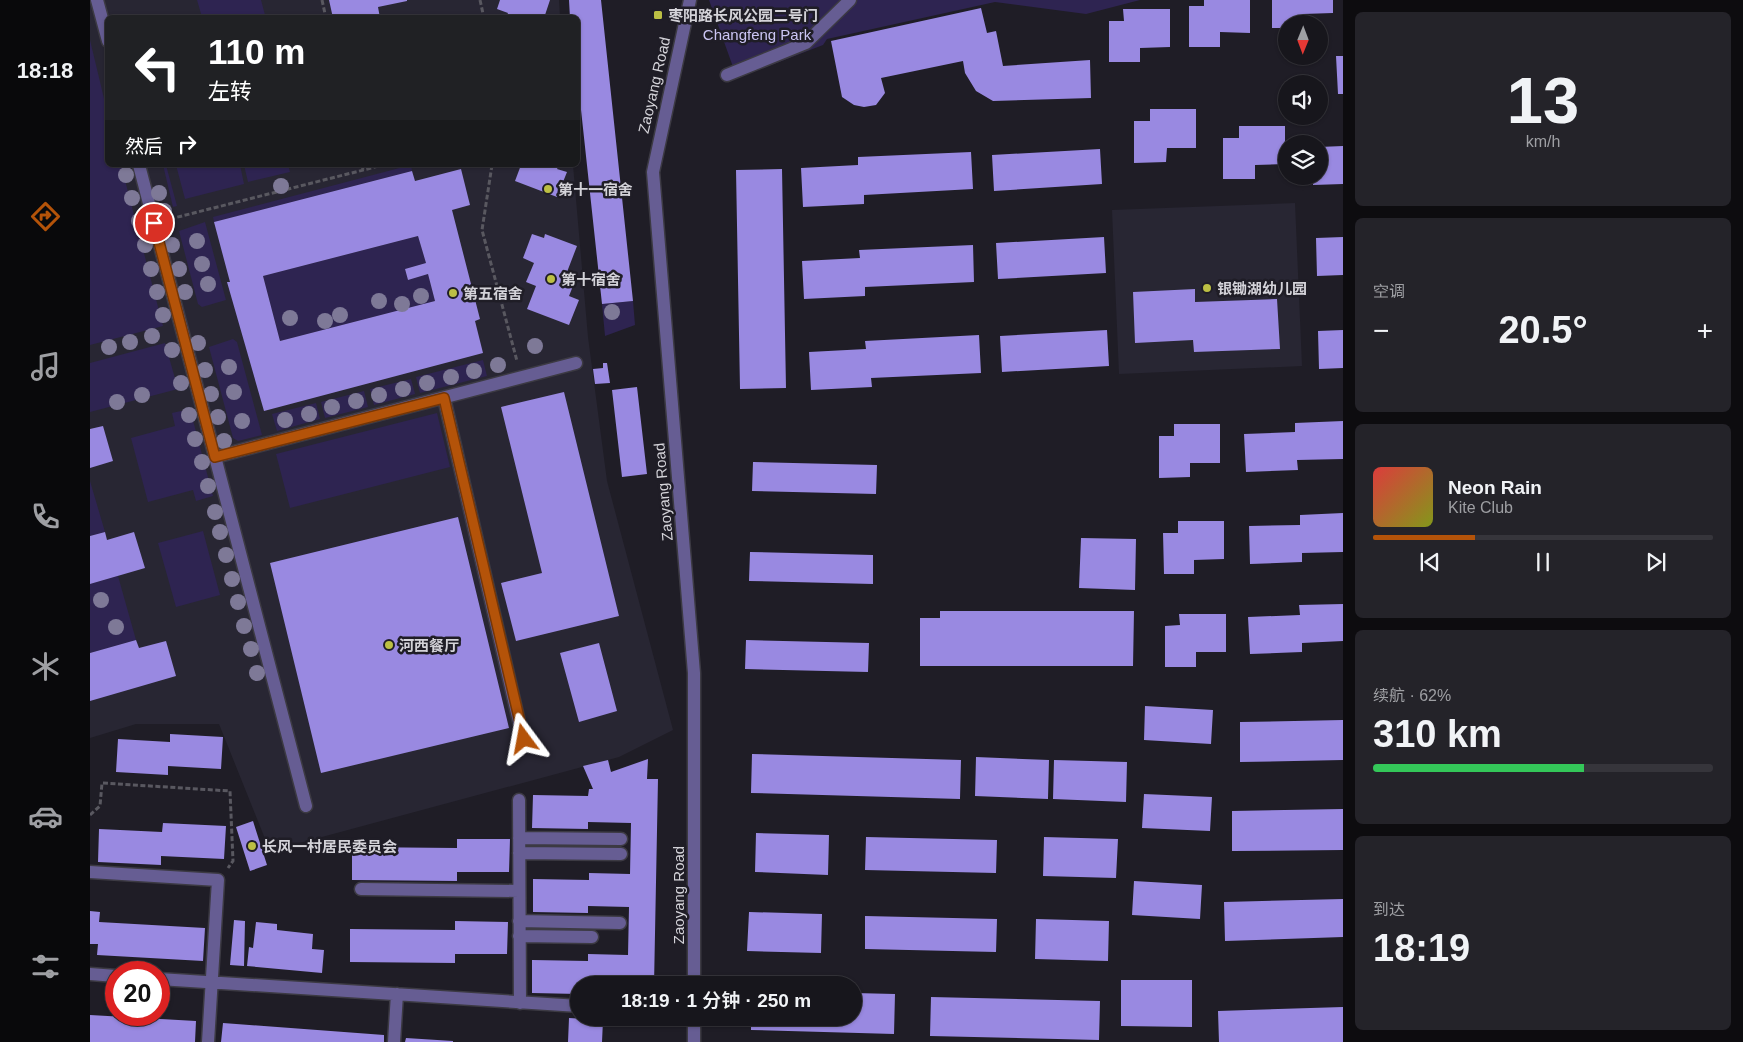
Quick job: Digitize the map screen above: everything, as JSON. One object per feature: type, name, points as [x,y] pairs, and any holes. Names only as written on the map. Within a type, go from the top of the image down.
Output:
[{"type":"street","points":[[97,0],[105,30]]},
{"type":"street","name":"Zaoyang Road","points":[[690,0],[652,172],[694,673],[694,976]]},
{"type":"street","points":[[727,75],[806,43],[850,0]]},
{"type":"street","points":[[140,167],[306,806]]},
{"type":"street","points":[[215,457],[576,363]]},
{"type":"street","points":[[444,398],[524,739]]},
{"type":"street","points":[[519,800],[520,1003]]},
{"type":"street","points":[[519,838],[621,839]]},
{"type":"street","points":[[519,852],[621,854]]},
{"type":"street","points":[[90,872],[218,880],[208,1042]]},
{"type":"street","points":[[361,889],[519,891]]},
{"type":"street","points":[[519,921],[620,922]]},
{"type":"street","points":[[519,936],[592,937]]},
{"type":"street","points":[[90,974],[105,975]]},
{"type":"street","points":[[170,980],[570,1006]]},
{"type":"street","points":[[394,1042],[397,994]]},
{"type":"street","points":[[694,1026],[694,1042]]},
{"type":"path","points":[[322,0],[325,15]]},
{"type":"path","points":[[480,0],[483,15]]},
{"type":"path","points":[[154,223],[375,167]]},
{"type":"path","points":[[492,167],[482,230],[522,378]]},
{"type":"path","points":[[90,815],[100,806],[102,782],[230,791],[233,861],[218,880]]},
{"type":"shaded area","points":[[90,0],[559,0],[560,15],[105,15],[105,167],[573,167],[588,337],[607,481],[673,730],[619,757],[270,851],[219,724],[136,724],[90,738]]},
{"type":"shaded area","name":"银锄湖幼儿园","points":[[1295,203],[1302,366],[1119,374],[1112,210]]},
{"type":"green space","points":[[197,0],[261,0],[265,15],[201,15]]},
{"type":"green space","name":"Changfeng Park","points":[[709,0],[1140,0],[1086,14],[995,2],[827,39],[823,45],[737,78]]},
{"type":"green space","points":[[90,40],[105,103],[105,167],[122,167],[163,326],[90,345]]},
{"type":"green space","points":[[163,167],[167,167],[177,206],[173,207]]},
{"type":"green space","points":[[177,167],[240,167],[244,184],[185,199]]},
{"type":"green space","points":[[244,167],[289,167],[290,172],[248,182]]},
{"type":"green space","points":[[403,167],[411,167],[412,171],[214,222],[213,217]]},
{"type":"green space","points":[[205,222],[226,300],[202,307],[198,304],[179,231]]},
{"type":"green space","points":[[418,236],[426,263],[405,269],[408,280],[428,274],[435,301],[280,341],[263,276]]},
{"type":"green space","points":[[633,301],[635,325],[605,336],[602,304]]},
{"type":"green space","points":[[233,339],[237,342],[262,435],[238,441],[233,438],[209,347]]},
{"type":"green space","points":[[165,343],[178,389],[90,412],[90,363]]},
{"type":"green space","points":[[483,360],[487,376],[420,393],[416,377]]},
{"type":"green space","points":[[411,379],[415,394],[374,405],[370,389]]},
{"type":"green space","points":[[364,391],[368,407],[325,418],[321,402]]},
{"type":"green space","points":[[316,403],[320,419],[277,431],[272,414]]},
{"type":"green space","points":[[190,409],[213,496],[196,501],[193,490],[148,502],[131,438],[175,426],[172,413]]},
{"type":"green space","points":[[437,413],[450,467],[290,508],[276,454]]},
{"type":"green space","points":[[90,481],[105,532],[90,536]]},
{"type":"green space","points":[[203,531],[220,595],[176,607],[158,543]]},
{"type":"green space","points":[[118,576],[136,640],[90,653],[90,584]]},
{"type":"building","points":[[329,0],[407,0],[378,7],[379,15],[332,15]]},
{"type":"building","points":[[500,0],[550,0],[545,15],[507,15],[508,13],[497,9]]},
{"type":"building","points":[[569,0],[601,0],[633,301],[602,304],[580,100],[580,15],[570,15]]},
{"type":"building","points":[[1204,0],[1250,0],[1250,33],[1220,32],[1220,47],[1189,47],[1189,6],[1204,6]]},
{"type":"building","points":[[1272,0],[1333,0],[1333,13],[1278,15],[1278,28],[1272,28]]},
{"type":"building","points":[[981,8],[987,33],[996,31],[1003,66],[1090,60],[1091,98],[993,101],[976,91],[965,73],[963,61],[881,78],[885,93],[876,105],[864,107],[854,105],[842,97],[831,41]]},
{"type":"building","points":[[1123,9],[1170,9],[1170,47],[1140,48],[1140,62],[1109,62],[1109,21],[1124,21]]},
{"type":"building","points":[[1336,56],[1343,56],[1343,94],[1338,94]]},
{"type":"building","points":[[1150,109],[1196,109],[1196,148],[1167,148],[1166,162],[1134,163],[1134,121],[1150,121]]},
{"type":"building","points":[[1239,126],[1285,126],[1285,135],[1278,135],[1278,164],[1255,165],[1255,179],[1223,179],[1223,138],[1239,138]]},
{"type":"building","points":[[1343,146],[1343,184],[1328,184],[1328,147]]},
{"type":"building","points":[[1100,149],[1102,184],[994,191],[992,155]]},
{"type":"building","points":[[971,152],[973,189],[864,195],[864,204],[803,207],[801,168],[858,165],[858,157]]},
{"type":"building","name":"第十一宿舍","points":[[520,167],[558,167],[557,169],[567,172],[557,197],[515,181]]},
{"type":"building","name":"第五宿舍","points":[[461,169],[470,205],[452,210],[480,319],[475,321],[483,353],[264,411],[227,282],[230,282],[214,222],[412,171],[415,181]],"holes":[[[418,236],[426,263],[405,269],[408,280],[428,274],[435,301],[280,341],[263,276]]]},
{"type":"building","points":[[782,169],[786,388],[740,389],[736,170]]},
{"type":"building","name":"第十宿舍","points":[[532,234],[544,238],[545,234],[577,246],[567,272],[577,276],[569,296],[579,300],[569,325],[527,309],[536,286],[526,282],[534,263],[523,258]]},
{"type":"building","points":[[1104,237],[1106,273],[998,279],[996,243]]},
{"type":"building","points":[[1343,237],[1343,275],[1317,276],[1316,238]]},
{"type":"building","points":[[973,245],[974,282],[865,287],[865,296],[804,299],[802,261],[860,258],[859,250]]},
{"type":"building","points":[[1195,289],[1195,302],[1277,299],[1280,349],[1194,352],[1193,340],[1135,343],[1133,292]]},
{"type":"building","points":[[1107,330],[1109,366],[1002,372],[1000,336]]},
{"type":"building","points":[[1343,330],[1343,368],[1319,369],[1318,331]]},
{"type":"building","points":[[979,335],[981,373],[871,378],[872,387],[811,390],[809,352],[866,349],[865,341]]},
{"type":"building","points":[[603,363],[607,363],[610,383],[595,384],[593,369],[603,368]]},
{"type":"building","points":[[637,387],[647,474],[622,477],[612,390]]},
{"type":"building","points":[[564,392],[619,616],[516,641],[501,583],[542,573],[501,407]]},
{"type":"building","points":[[1343,421],[1343,459],[1297,460],[1298,470],[1246,472],[1244,434],[1295,432],[1295,423]]},
{"type":"building","points":[[1174,424],[1220,424],[1220,463],[1190,463],[1190,477],[1159,478],[1159,436],[1174,436]]},
{"type":"building","points":[[103,426],[113,461],[90,468],[90,429]]},
{"type":"building","points":[[753,462],[877,465],[876,494],[752,491]]},
{"type":"building","points":[[1343,513],[1343,552],[1302,553],[1302,562],[1250,564],[1249,526],[1300,525],[1300,515]]},
{"type":"building","name":"河西餐厅","points":[[458,517],[509,728],[321,773],[270,563]]},
{"type":"building","points":[[1178,521],[1224,521],[1224,559],[1194,560],[1194,574],[1164,574],[1163,533],[1178,533]]},
{"type":"building","points":[[105,532],[107,540],[134,532],[145,568],[90,584],[90,536]]},
{"type":"building","points":[[1081,538],[1136,539],[1135,590],[1079,588]]},
{"type":"building","points":[[750,552],[873,555],[873,584],[749,581]]},
{"type":"building","points":[[1343,604],[1343,641],[1302,643],[1302,652],[1250,654],[1248,617],[1300,615],[1299,605]]},
{"type":"building","points":[[940,611],[1134,611],[1133,666],[920,666],[920,618],[940,618]]},
{"type":"building","points":[[1179,614],[1226,614],[1226,652],[1196,652],[1196,667],[1165,667],[1165,626],[1180,625]]},
{"type":"building","points":[[136,640],[139,648],[166,641],[176,676],[90,701],[90,653]]},
{"type":"building","points":[[746,640],[869,643],[868,672],[745,669]]},
{"type":"building","points":[[599,643],[617,711],[579,722],[560,653]]},
{"type":"building","points":[[1145,706],[1213,710],[1211,744],[1144,740]]},
{"type":"building","points":[[1343,720],[1343,760],[1240,762],[1240,722]]},
{"type":"building","points":[[170,734],[223,737],[221,769],[168,766],[168,775],[116,772],[118,739],[170,742]]},
{"type":"building","points":[[752,754],[961,760],[960,799],[751,793]]},
{"type":"building","points":[[976,757],[1049,760],[1048,799],[975,796]]},
{"type":"building","points":[[648,759],[647,779],[658,779],[654,976],[570,976],[570,994],[532,993],[532,960],[588,961],[588,954],[628,955],[629,907],[588,906],[588,913],[533,912],[533,879],[589,880],[589,873],[630,874],[631,823],[588,822],[588,829],[532,828],[533,795],[588,796],[589,789],[593,789],[583,766],[608,760],[611,772]]},
{"type":"building","points":[[1054,760],[1127,762],[1126,802],[1053,799]]},
{"type":"building","points":[[1144,794],[1212,797],[1210,831],[1142,828]]},
{"type":"building","points":[[1343,809],[1343,850],[1232,851],[1232,811]]},
{"type":"building","name":"长风一村居民委员会","points":[[253,821],[267,865],[250,871],[236,827]]},
{"type":"building","points":[[163,823],[226,826],[224,859],[161,856],[161,865],[98,862],[99,829],[162,832]]},
{"type":"building","points":[[756,833],[829,835],[828,875],[755,872]]},
{"type":"building","points":[[866,837],[997,840],[996,873],[865,870]]},
{"type":"building","points":[[1044,837],[1118,839],[1116,878],[1043,876]]},
{"type":"building","points":[[457,839],[510,839],[509,872],[457,872],[457,881],[352,880],[352,847],[457,848]]},
{"type":"building","points":[[1134,881],[1202,885],[1200,919],[1132,915]]},
{"type":"building","points":[[1343,899],[1343,937],[1225,941],[1224,902]]},
{"type":"building","points":[[90,911],[100,912],[99,922],[205,928],[203,961],[97,955],[98,944],[90,944]]},
{"type":"building","points":[[749,912],[822,914],[821,953],[747,951]]},
{"type":"building","points":[[865,916],[997,919],[996,952],[865,949]]},
{"type":"building","points":[[1036,919],[1109,921],[1108,961],[1035,959]]},
{"type":"building","points":[[234,920],[245,921],[244,966],[230,965]]},
{"type":"building","points":[[455,921],[508,922],[507,954],[455,954],[455,963],[350,962],[350,929],[455,930]]},
{"type":"building","points":[[256,922],[277,924],[277,930],[313,934],[312,949],[324,950],[322,973],[247,966],[249,947],[253,948]]},
{"type":"building","points":[[1121,980],[1192,980],[1192,1027],[1121,1026]]},
{"type":"building","points":[[862,993],[895,994],[894,1034],[751,1030],[751,1026],[862,1026]]},
{"type":"building","points":[[931,997],[1100,1001],[1099,1040],[930,1036]]},
{"type":"building","points":[[1343,1007],[1343,1042],[1219,1042],[1218,1011]]},
{"type":"building","points":[[90,1015],[105,1016],[105,1026],[170,1026],[170,1020],[196,1021],[195,1042],[90,1042]]},
{"type":"building","points":[[569,1018],[570,1026],[603,1026],[602,1042],[568,1042]]},
{"type":"building","points":[[223,1023],[384,1035],[384,1042],[221,1042]]},
{"type":"building","points":[[406,1038],[453,1041],[453,1042],[405,1042]]},
{"type":"place","name":"枣阳路长风公园二号门","points":[[658,15]]},
{"type":"place","name":"第十一宿舍","points":[[548,189]]},
{"type":"place","name":"第十宿舍","points":[[551,279]]},
{"type":"place","name":"银锄湖幼儿园","points":[[1207,288]]},
{"type":"place","name":"第五宿舍","points":[[453,293]]},
{"type":"place","name":"河西餐厅","points":[[389,645]]},
{"type":"place","name":"长风一村居民委员会","points":[[252,846]]},
{"type":"route","points":[[154,223],[215,457],[444,398],[524,739]]}]
